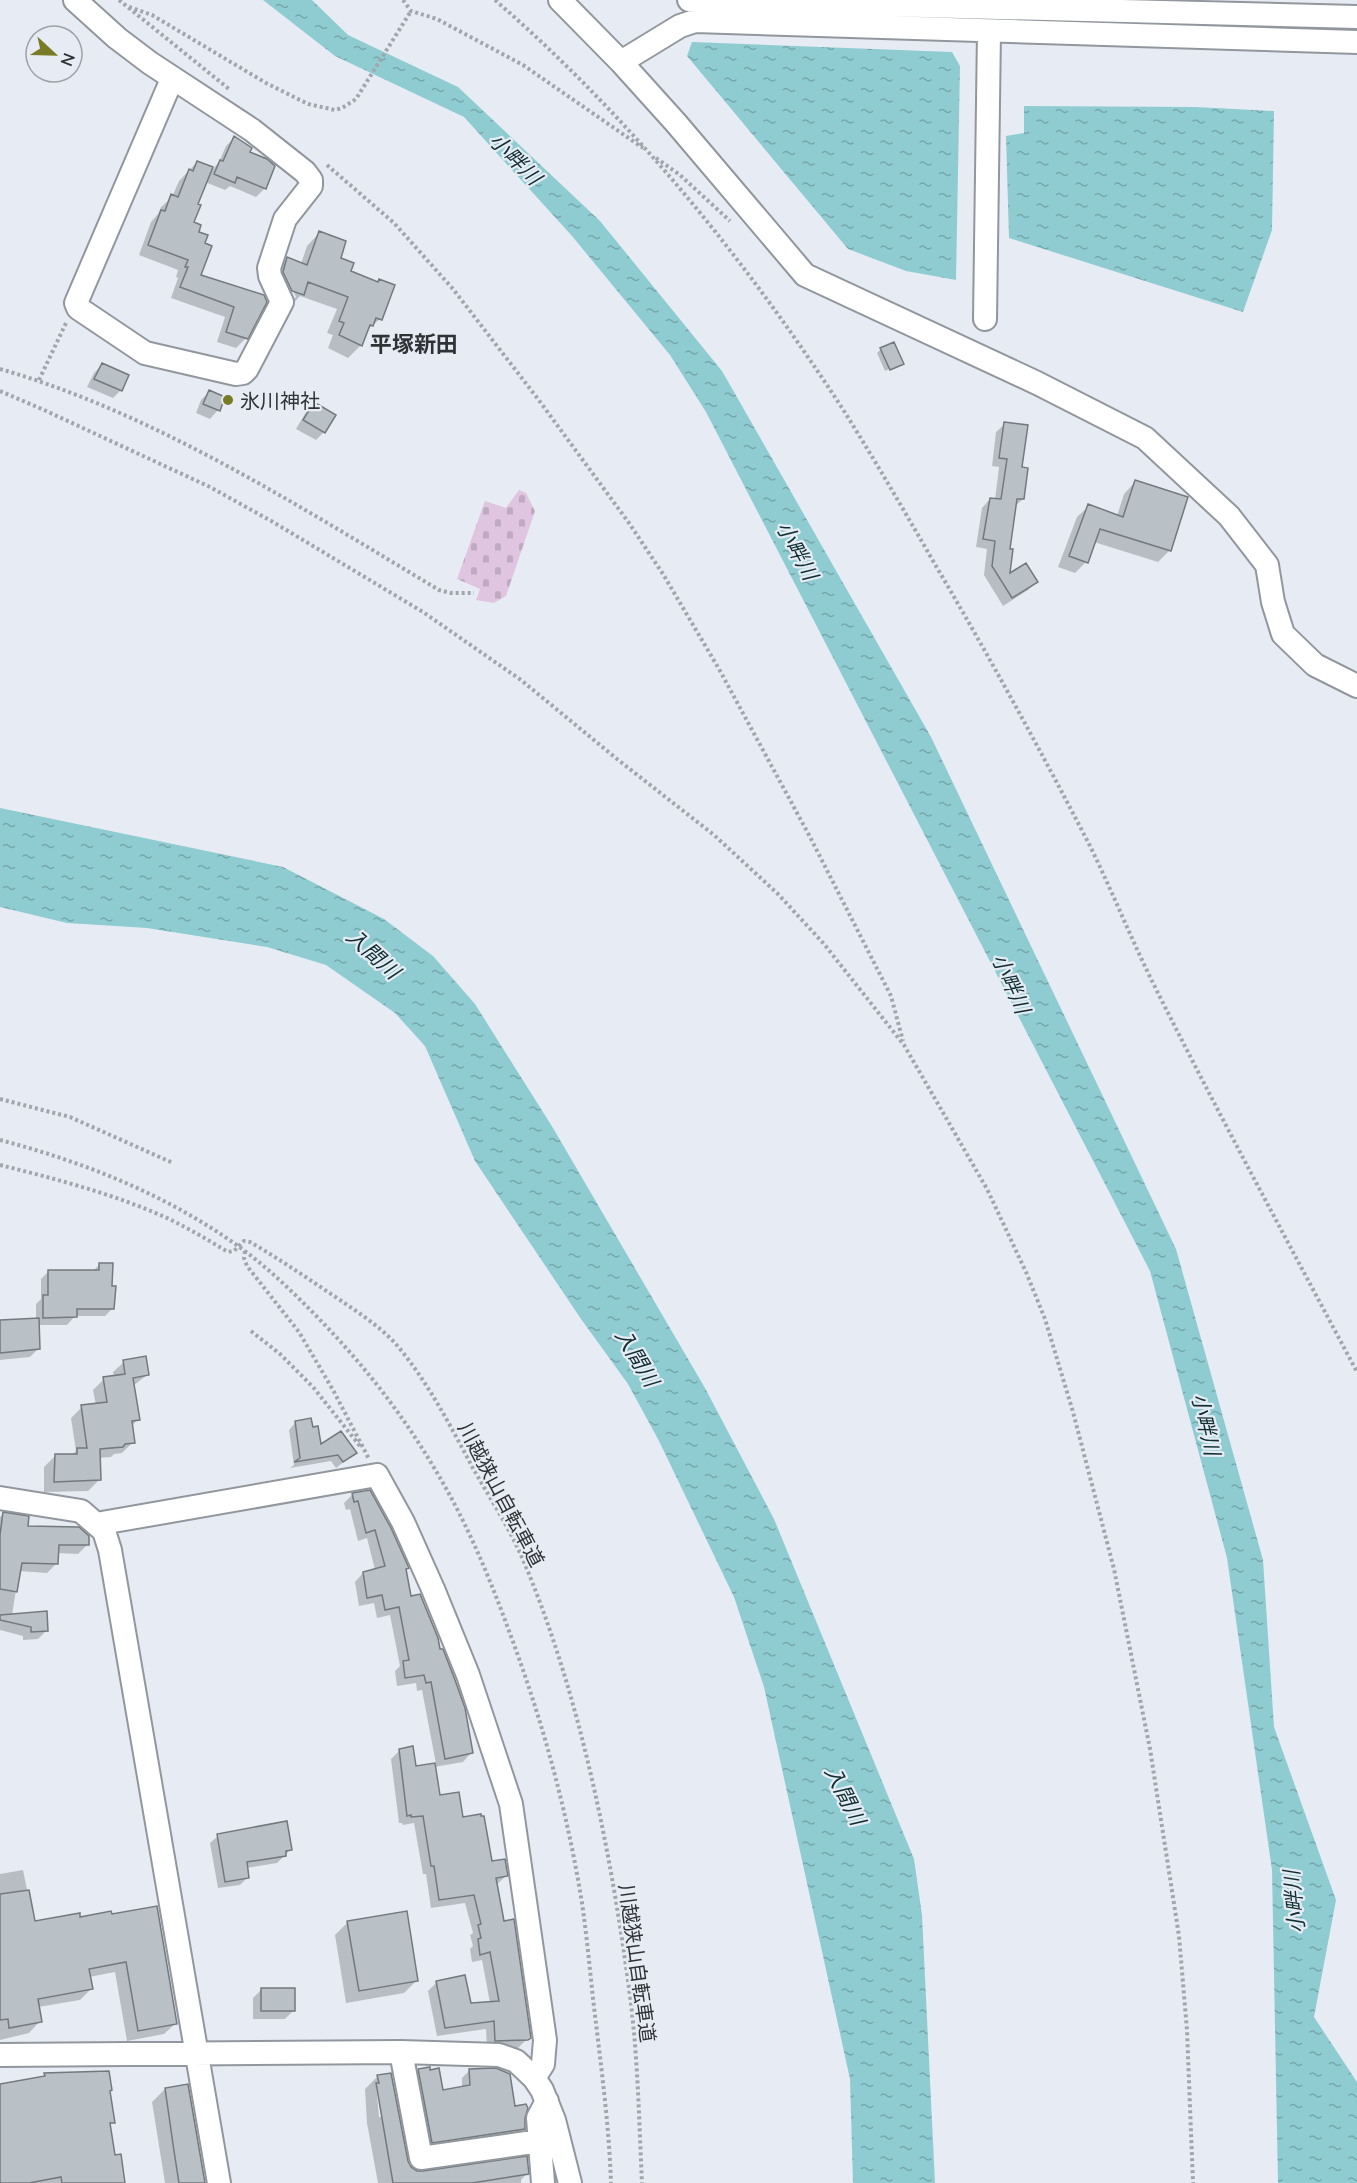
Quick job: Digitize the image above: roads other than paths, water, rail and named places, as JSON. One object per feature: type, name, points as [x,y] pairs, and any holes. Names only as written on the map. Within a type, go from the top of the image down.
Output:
[{"type":"street","points":[[75,0],[117,38],[172,79],[252,130],[305,172],[310,180],[311,186],[308,191],[285,219],[269,267],[270,276],[282,302],[243,373],[236,374],[146,353],[78,308],[76,303],[172,79]]},
{"type":"street","points":[[560,0],[621,62],[684,132],[805,275],[1037,382],[1145,438],[1228,516],[1267,565],[1272,602],[1283,634],[1315,665],[1357,686]]},
{"type":"street","points":[[689,0],[1357,17]]},
{"type":"street","points":[[621,62],[680,26],[695,21],[1357,42]]},
{"type":"street","points":[[985,319],[989,31]]},
{"type":"street","points":[[96,1524],[377,1475],[403,1522],[442,1610],[468,1675],[511,1804],[545,2040],[543,2064],[534,2078]]},
{"type":"street","points":[[0,1498],[81,1510],[104,1531],[110,1550],[219,2183]]},
{"type":"street","points":[[401,2052],[421,2158],[540,2141]]},
{"type":"street","points":[[0,2055],[401,2052],[499,2055],[516,2061],[534,2078],[547,2101],[570,2183]]},
{"type":"street","points":[[543,2183],[538,2118],[547,2101]]},
{"type":"water","name":"小畔川","points":[[263,0],[312,0],[348,35],[458,87],[600,221],[722,371],[931,737],[1176,1249],[1263,1560],[1274,1727],[1336,1900],[1314,2017],[1357,2082],[1357,2183],[1278,2183],[1272,1870],[1227,1558],[1150,1271],[706,412],[670,355],[572,236],[464,117],[335,56]]},
{"type":"water","points":[[692,42],[952,52],[960,66],[956,280],[906,271],[848,249],[687,56]]},
{"type":"water","points":[[1024,106],[1196,107],[1274,111],[1272,230],[1243,312],[1009,238],[1006,136],[1024,133]]},
{"type":"water","name":"入間川","points":[[0,808],[283,867],[384,919],[433,956],[475,1004],[553,1128],[705,1388],[774,1519],[914,1859],[922,1915],[935,2183],[853,2183],[850,2079],[764,1687],[734,1597],[659,1441],[628,1384],[581,1319],[475,1161],[425,1046],[395,1013],[326,965],[267,947],[147,928],[67,923],[0,907]]},
{"type":"place","name":"氷川神社","points":[[228,400]]},
{"type":"district","name":"平塚新田","points":[[414,343]]}]
